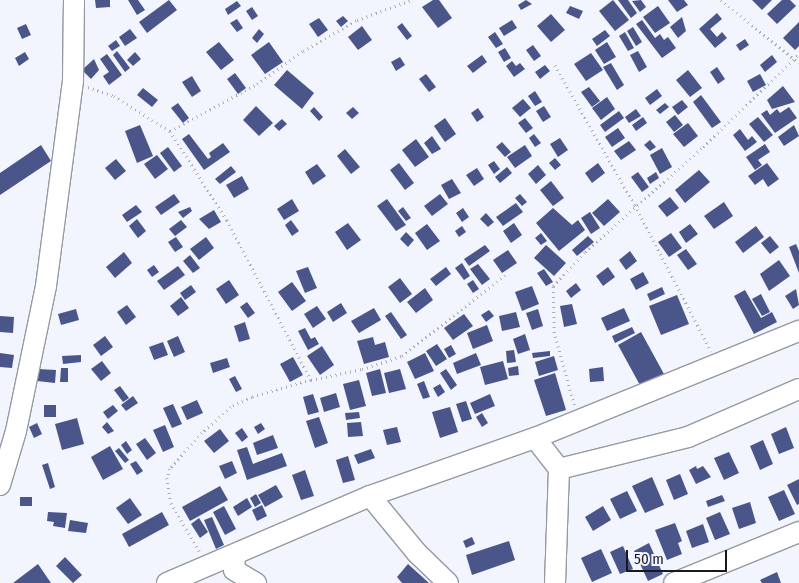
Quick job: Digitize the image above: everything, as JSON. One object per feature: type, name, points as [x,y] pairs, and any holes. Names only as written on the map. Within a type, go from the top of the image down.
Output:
[{"type":"street","points":[[0,485],[16,431],[46,286],[73,81],[74,0]]},
{"type":"street","points":[[232,570],[370,496],[535,438],[799,331]]},
{"type":"street","points":[[559,469],[688,437],[799,390]]},
{"type":"street","points":[[535,438],[559,469],[555,583]]},
{"type":"street","points":[[370,496],[417,553],[448,583]]},
{"type":"street","points":[[674,583],[799,532]]},
{"type":"street","points":[[167,583],[208,567],[232,570],[256,583]]},
{"type":"path","points":[[170,131],[257,84],[303,51],[357,20],[411,0]]},
{"type":"path","points":[[721,0],[799,63]]},
{"type":"path","points":[[578,421],[554,334],[553,286],[635,205],[703,147],[795,60],[799,54]]},
{"type":"path","points":[[554,65],[635,205],[718,364]]},
{"type":"path","points":[[73,81],[114,96],[170,131],[227,220],[311,380]]},
{"type":"path","points":[[208,567],[171,503],[167,478],[170,469],[202,432],[231,407],[252,397],[402,356],[505,275]]},
{"type":"building","points":[[95,0],[110,0],[110,7],[96,8]]},
{"type":"building","points":[[128,0],[138,0],[145,10],[137,15]]},
{"type":"building","points":[[169,0],[177,10],[147,33],[139,22]]},
{"type":"building","points":[[433,0],[439,0],[452,18],[438,28],[422,7]]},
{"type":"building","points":[[526,0],[532,4],[521,10],[518,5]]},
{"type":"building","points":[[613,0],[629,20],[615,31],[599,11]]},
{"type":"building","points":[[618,0],[628,0],[637,13],[631,18]]},
{"type":"building","points":[[641,0],[646,7],[640,12],[632,1]]},
{"type":"building","points":[[668,0],[684,0],[688,5],[677,12]]},
{"type":"building","points":[[752,0],[772,0],[762,10]]},
{"type":"building","points":[[782,0],[790,0],[796,6],[777,24],[767,14]]},
{"type":"building","points":[[237,1],[241,6],[228,15],[225,9]]},
{"type":"building","points":[[570,6],[583,11],[579,19],[566,13]]},
{"type":"building","points":[[658,6],[670,23],[655,33],[643,17]]},
{"type":"building","points":[[252,7],[258,16],[252,20],[246,11]]},
{"type":"building","points":[[717,13],[722,19],[710,29],[717,37],[722,32],[727,38],[715,48],[699,29]]},
{"type":"building","points":[[551,14],[565,30],[551,42],[537,26]]},
{"type":"building","points":[[343,16],[348,21],[341,27],[336,21]]},
{"type":"building","points":[[682,17],[686,31],[678,38],[670,27]]},
{"type":"building","points":[[319,18],[328,30],[318,37],[309,24]]},
{"type":"building","points":[[237,19],[243,28],[237,32],[230,23]]},
{"type":"building","points":[[512,20],[517,28],[504,36],[499,28]]},
{"type":"building","points":[[642,20],[655,38],[660,34],[664,40],[668,37],[676,48],[662,58],[636,24]]},
{"type":"building","points":[[799,22],[799,46],[795,50],[783,38]]},
{"type":"building","points":[[402,23],[412,36],[407,40],[397,27]]},
{"type":"building","points":[[26,24],[31,35],[22,39],[17,28]]},
{"type":"building","points":[[362,26],[372,40],[358,50],[348,37]]},
{"type":"building","points":[[633,27],[642,42],[636,46],[627,31]]},
{"type":"building","points":[[130,29],[137,38],[125,46],[119,37]]},
{"type":"building","points":[[259,29],[264,34],[257,43],[252,38]]},
{"type":"building","points":[[605,30],[610,36],[597,46],[592,39]]},
{"type":"building","points":[[495,32],[503,44],[496,48],[488,37]]},
{"type":"building","points":[[625,32],[634,48],[628,51],[619,36]]},
{"type":"building","points":[[745,39],[749,45],[740,51],[736,45]]},
{"type":"building","points":[[116,40],[120,46],[112,51],[108,46]]},
{"type":"building","points":[[219,42],[234,60],[221,70],[206,52]]},
{"type":"building","points":[[269,42],[283,62],[265,74],[251,55]]},
{"type":"building","points":[[607,42],[616,57],[604,64],[595,50]]},
{"type":"building","points":[[533,45],[541,56],[534,61],[526,50]]},
{"type":"building","points":[[505,48],[511,58],[504,62],[498,52]]},
{"type":"building","points":[[117,51],[130,68],[125,72],[113,55]]},
{"type":"building","points":[[638,51],[647,67],[639,72],[630,55]]},
{"type":"building","points":[[25,52],[29,59],[19,66],[15,58]]},
{"type":"building","points":[[135,52],[141,59],[133,66],[127,60]]},
{"type":"building","points":[[591,53],[603,70],[586,81],[574,64]]},
{"type":"building","points":[[107,54],[122,75],[109,85],[103,76],[109,72],[100,59]]},
{"type":"building","points":[[482,55],[487,62],[473,73],[467,66]]},
{"type":"building","points":[[772,55],[777,62],[765,72],[760,65]]},
{"type":"building","points":[[400,57],[405,65],[396,71],[391,62]]},
{"type":"building","points":[[94,59],[99,70],[91,79],[82,70]]},
{"type":"building","points":[[512,61],[516,66],[520,63],[525,69],[514,77],[506,66]]},
{"type":"building","points":[[611,63],[624,85],[617,90],[603,67]]},
{"type":"building","points":[[545,65],[550,71],[540,79],[535,72]]},
{"type":"building","points":[[717,67],[725,79],[718,84],[710,72]]},
{"type":"building","points":[[287,70],[314,93],[302,109],[274,85]]},
{"type":"building","points":[[688,70],[702,88],[690,97],[676,80]]},
{"type":"building","points":[[235,73],[246,88],[238,94],[227,79]]},
{"type":"building","points":[[426,74],[436,87],[429,92],[419,79]]},
{"type":"building","points":[[760,74],[766,85],[753,92],[747,81]]},
{"type":"building","points":[[192,76],[201,91],[192,97],[182,82]]},
{"type":"building","points":[[783,86],[795,102],[772,109],[767,100]]},
{"type":"building","points":[[589,87],[600,101],[592,107],[581,92]]},
{"type":"building","points":[[143,88],[158,100],[152,107],[137,95]]},
{"type":"building","points":[[657,89],[662,96],[650,105],[645,98]]},
{"type":"building","points":[[535,91],[542,102],[535,106],[528,96]]},
{"type":"building","points":[[701,95],[721,122],[712,128],[693,102]]},
{"type":"building","points":[[607,97],[615,109],[601,120],[592,108]]},
{"type":"building","points":[[523,99],[531,108],[520,117],[512,108]]},
{"type":"building","points":[[682,100],[688,107],[678,115],[672,107]]},
{"type":"building","points":[[178,103],[189,118],[183,123],[171,108]]},
{"type":"building","points":[[665,103],[669,107],[660,114],[656,110]]},
{"type":"building","points":[[256,106],[273,123],[259,136],[243,120]]},
{"type":"building","points":[[544,106],[551,117],[543,122],[536,111]]},
{"type":"building","points":[[314,107],[323,117],[319,121],[310,111]]},
{"type":"building","points":[[353,107],[359,113],[352,119],[346,113]]},
{"type":"building","points":[[789,107],[797,118],[775,133],[761,114],[767,110],[770,115],[777,109],[780,113]]},
{"type":"building","points":[[478,108],[484,117],[477,122],[471,113]]},
{"type":"building","points":[[636,109],[641,116],[629,123],[625,117]]},
{"type":"building","points":[[619,111],[624,118],[605,132],[600,125]]},
{"type":"building","points":[[675,115],[683,125],[674,132],[666,122]]},
{"type":"building","points":[[643,117],[647,123],[636,131],[632,125]]},
{"type":"building","points":[[758,117],[773,135],[764,142],[749,124]]},
{"type":"building","points":[[445,118],[456,134],[445,142],[434,126]]},
{"type":"building","points":[[525,118],[533,128],[526,133],[518,123]]},
{"type":"building","points":[[282,119],[287,124],[279,131],[274,126]]},
{"type":"building","points":[[688,123],[698,136],[684,147],[673,134]]},
{"type":"building","points":[[140,125],[153,156],[137,163],[125,131]]},
{"type":"building","points":[[794,125],[799,136],[784,146],[778,137]]},
{"type":"building","points":[[618,128],[625,138],[612,147],[605,137]]},
{"type":"building","points":[[740,129],[748,140],[752,136],[757,142],[745,151],[733,135]]},
{"type":"building","points":[[189,134],[208,159],[211,157],[209,153],[223,143],[230,152],[204,170],[182,139]]},
{"type":"building","points":[[534,134],[541,143],[535,147],[529,138]]},
{"type":"building","points":[[432,136],[441,149],[432,154],[424,143]]},
{"type":"building","points":[[560,138],[568,150],[558,157],[550,144]]},
{"type":"building","points":[[416,139],[429,157],[415,167],[402,150]]},
{"type":"building","points":[[650,140],[656,147],[650,151],[644,145]]},
{"type":"building","points":[[629,141],[636,150],[621,160],[614,151]]},
{"type":"building","points":[[502,142],[511,152],[505,157],[496,147]]},
{"type":"building","points":[[765,144],[770,152],[758,160],[762,165],[755,170],[746,157]]},
{"type":"building","points":[[41,145],[51,161],[0,195],[0,173]]},
{"type":"building","points":[[525,145],[532,156],[515,168],[507,157]]},
{"type":"building","points":[[168,147],[182,166],[174,172],[160,153]]},
{"type":"building","points":[[662,148],[672,167],[660,174],[650,155]]},
{"type":"building","points":[[345,149],[360,167],[351,174],[337,156]]},
{"type":"building","points":[[157,155],[168,169],[155,179],[144,164]]},
{"type":"building","points":[[555,158],[561,165],[555,170],[549,163]]},
{"type":"building","points":[[116,159],[126,171],[115,180],[105,168]]},
{"type":"building","points":[[494,161],[500,169],[494,174],[488,165]]},
{"type":"building","points":[[399,163],[414,183],[405,190],[390,170]]},
{"type":"building","points":[[598,163],[605,173],[592,183],[585,173]]},
{"type":"building","points":[[767,163],[779,179],[768,187],[763,179],[755,185],[748,176]]},
{"type":"building","points":[[317,164],[326,176],[313,185],[305,172]]},
{"type":"building","points":[[538,165],[546,175],[536,184],[528,174]]},
{"type":"building","points":[[231,166],[236,172],[220,184],[215,179]]},
{"type":"building","points":[[507,167],[512,173],[500,183],[495,177]]},
{"type":"building","points":[[477,168],[484,179],[474,186],[466,175]]},
{"type":"building","points":[[699,170],[710,182],[685,203],[675,190]]},
{"type":"building","points":[[638,172],[649,187],[642,192],[631,177]]},
{"type":"building","points":[[656,172],[659,178],[650,184],[647,178]]},
{"type":"building","points":[[242,176],[249,189],[234,198],[226,185]]},
{"type":"building","points":[[452,179],[461,193],[449,199],[441,185]]},
{"type":"building","points":[[551,181],[564,198],[553,206],[540,190]]},
{"type":"building","points":[[174,194],[180,202],[161,215],[155,207]]},
{"type":"building","points":[[440,194],[448,204],[432,216],[424,206]]},
{"type":"building","points":[[520,194],[527,202],[522,206],[515,198]]},
{"type":"building","points":[[670,197],[679,208],[667,217],[658,206]]},
{"type":"building","points":[[292,199],[299,211],[284,220],[277,209]]},
{"type":"building","points":[[387,199],[406,225],[396,231],[377,206]]},
{"type":"building","points":[[608,199],[620,212],[604,226],[592,213]]},
{"type":"building","points":[[724,202],[733,216],[714,229],[704,216]]},
{"type":"building","points":[[516,203],[523,212],[503,226],[496,217]]},
{"type":"building","points":[[136,205],[142,212],[127,222],[122,215]]},
{"type":"building","points":[[190,207],[192,211],[183,218],[178,212]]},
{"type":"building","points":[[403,207],[411,218],[406,221],[398,211]]},
{"type":"building","points":[[463,208],[469,217],[462,222],[456,213]]},
{"type":"building","points":[[553,208],[572,225],[578,220],[585,230],[559,251],[536,223]]},
{"type":"building","points":[[214,210],[221,222],[209,229],[199,219]]},
{"type":"building","points":[[590,212],[600,228],[591,234],[581,218]]},
{"type":"building","points":[[486,213],[494,222],[488,227],[480,219]]},
{"type":"building","points":[[137,219],[146,231],[138,238],[129,226]]},
{"type":"building","points":[[181,220],[187,227],[175,236],[169,229]]},
{"type":"building","points":[[291,220],[299,231],[292,236],[285,225]]},
{"type":"building","points":[[348,223],[361,240],[347,250],[335,232]]},
{"type":"building","points":[[514,223],[522,235],[511,243],[503,231]]},
{"type":"building","points":[[427,224],[440,241],[427,250],[415,233]]},
{"type":"building","points":[[690,224],[698,234],[686,243],[679,232]]},
{"type":"building","points":[[462,226],[466,232],[459,237],[455,231]]},
{"type":"building","points":[[756,226],[764,237],[743,253],[735,242]]},
{"type":"building","points":[[406,232],[414,240],[408,247],[400,239]]},
{"type":"building","points":[[541,233],[547,241],[541,245],[535,238]]},
{"type":"building","points":[[671,233],[682,248],[669,257],[658,242]]},
{"type":"building","points":[[588,236],[594,242],[577,256],[572,250]]},
{"type":"building","points":[[770,236],[779,247],[770,254],[761,243]]},
{"type":"building","points":[[176,237],[183,247],[175,252],[168,242]]},
{"type":"building","points":[[206,237],[214,248],[199,260],[190,249]]},
{"type":"building","points":[[796,244],[799,251],[799,273],[789,247]]},
{"type":"building","points":[[485,245],[490,251],[469,266],[464,259]]},
{"type":"building","points":[[546,245],[566,263],[554,276],[534,258]]},
{"type":"building","points":[[686,249],[697,264],[688,270],[677,255]]},
{"type":"building","points":[[508,250],[517,263],[502,273],[493,260]]},
{"type":"building","points":[[630,251],[637,261],[626,270],[619,260]]},
{"type":"building","points":[[124,252],[132,263],[115,278],[106,267]]},
{"type":"building","points":[[190,255],[200,268],[193,273],[183,261]]},
{"type":"building","points":[[779,260],[790,276],[769,291],[760,274]]},
{"type":"building","points":[[462,263],[470,276],[464,280],[455,268]]},
{"type":"building","points":[[478,264],[490,279],[482,285],[470,269]]},
{"type":"building","points":[[154,265],[159,272],[152,277],[147,270]]},
{"type":"building","points":[[178,266],[185,275],[164,290],[157,281]]},
{"type":"building","points":[[308,267],[317,288],[305,293],[296,271]]},
{"type":"building","points":[[446,267],[451,274],[436,286],[430,279]]},
{"type":"building","points":[[608,267],[615,277],[603,286],[596,276]]},
{"type":"building","points":[[544,269],[553,282],[546,286],[537,273]]},
{"type":"building","points":[[643,272],[649,283],[636,290],[630,279]]},
{"type":"building","points":[[400,278],[412,294],[400,303],[388,287]]},
{"type":"building","points":[[229,280],[239,295],[226,304],[216,289]]},
{"type":"building","points":[[473,280],[479,289],[473,293],[467,284]]},
{"type":"building","points":[[292,282],[306,301],[292,311],[278,292]]},
{"type":"building","points":[[576,283],[581,290],[571,298],[566,291]]},
{"type":"building","points":[[191,285],[196,292],[185,300],[180,293]]},
{"type":"building","points":[[532,286],[539,304],[522,311],[515,292]]},
{"type":"building","points":[[662,287],[665,294],[650,301],[647,294]]},
{"type":"building","points":[[425,288],[433,300],[416,313],[407,302]]},
{"type":"building","points":[[796,289],[799,305],[793,309],[785,296]]},
{"type":"building","points":[[745,290],[761,318],[772,312],[777,322],[754,334],[734,296]]},
{"type":"building","points":[[761,294],[770,312],[762,316],[752,299]]},
{"type":"building","points":[[677,295],[689,324],[661,335],[649,306]]},
{"type":"building","points":[[181,297],[189,308],[178,316],[170,306]]},
{"type":"building","points":[[247,302],[255,313],[248,318],[240,307]]},
{"type":"building","points":[[341,303],[347,313],[333,322],[327,312]]},
{"type":"building","points":[[572,304],[577,324],[564,327],[560,306]]},
{"type":"building","points":[[127,305],[136,317],[126,325],[117,312]]},
{"type":"building","points":[[317,306],[326,319],[313,328],[304,314]]},
{"type":"building","points":[[374,308],[381,320],[359,333],[351,321]]},
{"type":"building","points":[[624,308],[630,321],[607,331],[601,318]]},
{"type":"building","points":[[76,309],[79,320],[61,325],[58,314]]},
{"type":"building","points":[[538,309],[543,326],[532,330],[526,313]]},
{"type":"building","points":[[489,310],[494,316],[486,322],[481,315]]},
{"type":"building","points":[[391,312],[407,335],[401,339],[385,316]]},
{"type":"building","points":[[516,312],[520,327],[502,331],[499,316]]},
{"type":"building","points":[[464,314],[473,326],[453,340],[444,328]]},
{"type":"building","points":[[0,316],[14,317],[13,333],[0,332]]},
{"type":"building","points":[[245,322],[250,339],[239,342],[234,326]]},
{"type":"building","points":[[487,325],[493,341],[473,349],[467,333]]},
{"type":"building","points":[[632,327],[635,333],[615,343],[612,336]]},
{"type":"building","points":[[305,328],[311,339],[315,337],[319,344],[308,350],[298,331]]},
{"type":"building","points":[[641,332],[664,374],[641,387],[618,345]]},
{"type":"building","points":[[525,334],[530,350],[518,354],[513,339]]},
{"type":"building","points":[[105,336],[113,347],[101,356],[93,345]]},
{"type":"building","points":[[178,336],[185,352],[174,357],[167,341]]},
{"type":"building","points":[[373,337],[375,345],[385,342],[389,357],[364,364],[357,341]]},
{"type":"building","points":[[163,342],[168,355],[154,360],[149,347]]},
{"type":"building","points":[[437,344],[447,359],[436,366],[426,351]]},
{"type":"building","points":[[451,345],[456,354],[449,358],[444,349]]},
{"type":"building","points":[[322,346],[334,365],[320,375],[307,356]]},
{"type":"building","points":[[514,350],[516,362],[507,363],[506,351]]},
{"type":"building","points":[[550,351],[550,356],[533,358],[532,353]]},
{"type":"building","points":[[0,353],[14,355],[12,368],[0,367]]},
{"type":"building","points":[[425,353],[434,371],[415,379],[407,362]]},
{"type":"building","points":[[476,353],[481,365],[457,374],[453,363]]},
{"type":"building","points":[[81,355],[81,362],[63,364],[62,356]]},
{"type":"building","points":[[554,356],[558,370],[539,376],[535,362]]},
{"type":"building","points":[[293,357],[303,375],[290,382],[280,364]]},
{"type":"building","points":[[227,358],[230,367],[213,373],[210,363]]},
{"type":"building","points":[[102,361],[111,373],[101,381],[91,369]]},
{"type":"building","points":[[503,361],[508,379],[485,385],[480,367]]},
{"type":"building","points":[[518,366],[519,375],[509,376],[508,368]]},
{"type":"building","points":[[603,367],[604,381],[590,382],[589,369]]},
{"type":"building","points":[[61,368],[68,368],[68,382],[60,382]]},
{"type":"building","points":[[38,369],[56,370],[55,383],[37,381]]},
{"type":"building","points":[[380,369],[386,393],[372,396],[366,373]]},
{"type":"building","points":[[400,369],[406,389],[389,393],[384,373]]},
{"type":"building","points":[[446,369],[457,385],[451,390],[440,373]]},
{"type":"building","points":[[555,373],[566,410],[546,416],[534,380]]},
{"type":"building","points":[[235,376],[242,389],[236,392],[229,379]]},
{"type":"building","points":[[359,380],[366,406],[350,410],[343,384]]},
{"type":"building","points":[[424,381],[430,397],[423,399],[417,384]]},
{"type":"building","points":[[440,384],[445,392],[438,397],[433,388]]},
{"type":"building","points":[[120,386],[129,398],[123,402],[114,390]]},
{"type":"building","points":[[336,393],[340,407],[324,412],[320,398]]},
{"type":"building","points":[[313,394],[319,412],[308,415],[303,397]]},
{"type":"building","points":[[490,394],[495,406],[475,414],[470,403]]},
{"type":"building","points":[[133,396],[138,403],[126,411],[121,405]]},
{"type":"building","points":[[197,400],[203,413],[187,420],[181,407]]},
{"type":"building","points":[[466,401],[472,419],[462,422],[456,404]]},
{"type":"building","points":[[173,404],[182,424],[172,428],[163,408]]},
{"type":"building","points":[[44,405],[56,405],[56,417],[44,417]]},
{"type":"building","points":[[113,405],[118,411],[108,419],[103,412]]},
{"type":"building","points":[[450,407],[458,432],[440,438],[432,412]]},
{"type":"building","points":[[359,412],[360,418],[346,420],[345,413]]},
{"type":"building","points":[[482,413],[488,423],[482,427],[476,417]]},
{"type":"building","points":[[319,417],[328,443],[315,448],[306,421]]},
{"type":"building","points":[[77,418],[84,444],[62,450],[55,424]]},
{"type":"building","points":[[107,422],[114,431],[108,434],[102,427]]},
{"type":"building","points":[[361,422],[363,436],[348,437],[347,423]]},
{"type":"building","points":[[37,423],[42,434],[34,438],[29,427]]},
{"type":"building","points":[[261,423],[265,429],[258,434],[254,427]]},
{"type":"building","points":[[165,425],[174,447],[163,452],[153,430]]},
{"type":"building","points":[[397,427],[401,442],[387,445],[383,430]]},
{"type":"building","points":[[786,427],[794,448],[779,454],[771,434]]},
{"type":"building","points":[[242,428],[248,437],[242,442],[235,433]]},
{"type":"building","points":[[220,429],[229,441],[214,453],[204,441]]},
{"type":"building","points":[[273,435],[278,448],[257,455],[253,443]]},
{"type":"building","points":[[145,438],[156,453],[147,460],[136,444]]},
{"type":"building","points":[[763,440],[773,464],[760,470],[750,446]]},
{"type":"building","points":[[126,441],[132,450],[127,454],[121,445]]},
{"type":"building","points":[[110,446],[123,469],[103,480],[91,457]]},
{"type":"building","points":[[247,447],[253,464],[282,453],[287,466],[247,480],[237,450]]},
{"type":"building","points":[[119,448],[129,460],[125,463],[115,451]]},
{"type":"building","points":[[371,449],[375,458],[358,464],[354,455]]},
{"type":"building","points":[[729,452],[739,473],[724,480],[714,458]]},
{"type":"building","points":[[348,456],[355,480],[343,483],[336,460]]},
{"type":"building","points":[[136,461],[143,471],[137,475],[130,464]]},
{"type":"building","points":[[232,461],[237,473],[225,479],[219,466]]},
{"type":"building","points":[[48,463],[55,487],[50,489],[42,465]]},
{"type":"building","points":[[696,466],[697,469],[703,466],[711,477],[696,484],[689,470]]},
{"type":"building","points":[[305,470],[314,496],[301,500],[292,475]]},
{"type":"building","points":[[680,474],[688,494],[674,500],[666,480]]},
{"type":"building","points":[[652,477],[664,505],[645,513],[632,486]]},
{"type":"building","points":[[799,479],[799,504],[797,505],[787,485]]},
{"type":"building","points":[[276,485],[283,497],[265,507],[258,495]]},
{"type":"building","points":[[220,486],[228,500],[190,521],[182,507]]},
{"type":"building","points":[[784,490],[795,514],[779,521],[768,497]]},
{"type":"building","points":[[627,491],[637,511],[620,519],[610,499]]},
{"type":"building","points":[[256,494],[261,503],[255,507],[250,498]]},
{"type":"building","points":[[722,495],[725,501],[708,507],[706,501]]},
{"type":"building","points":[[20,497],[32,497],[32,506],[20,506]]},
{"type":"building","points":[[130,498],[142,515],[128,524],[116,508]]},
{"type":"building","points":[[247,498],[252,507],[238,516],[233,507]]},
{"type":"building","points":[[750,502],[756,523],[739,529],[732,508]]},
{"type":"building","points":[[262,505],[267,516],[257,521],[252,510]]},
{"type":"building","points":[[224,506],[236,529],[225,535],[213,512]]},
{"type":"building","points":[[603,506],[611,520],[593,531],[585,517]]},
{"type":"building","points":[[48,512],[67,513],[65,528],[53,526],[54,522],[47,521]]},
{"type":"building","points":[[162,512],[169,525],[129,547],[122,534]]},
{"type":"building","points":[[720,512],[730,534],[715,540],[706,518]]},
{"type":"building","points":[[212,517],[224,545],[216,549],[204,520]]},
{"type":"building","points":[[199,518],[208,532],[200,538],[191,524]]},
{"type":"building","points":[[70,520],[88,523],[86,533],[68,531]]},
{"type":"building","points":[[675,523],[682,541],[678,543],[682,554],[667,560],[655,530]]},
{"type":"building","points":[[703,524],[709,542],[692,548],[686,531]]},
{"type":"building","points":[[472,537],[475,544],[466,548],[463,541]]},
{"type":"building","points":[[509,541],[515,560],[472,575],[466,555]]},
{"type":"building","points":[[649,543],[663,574],[648,581],[634,551]]},
{"type":"building","points":[[623,546],[633,569],[620,574],[610,552]]},
{"type":"building","points":[[601,549],[612,573],[592,582],[581,558]]},
{"type":"building","points":[[65,557],[82,575],[73,583],[56,566]]},
{"type":"building","points":[[38,564],[51,583],[13,583]]},
{"type":"building","points":[[408,564],[429,583],[402,583],[397,577]]},
{"type":"building","points":[[777,572],[781,583],[762,583],[760,580]]}]
